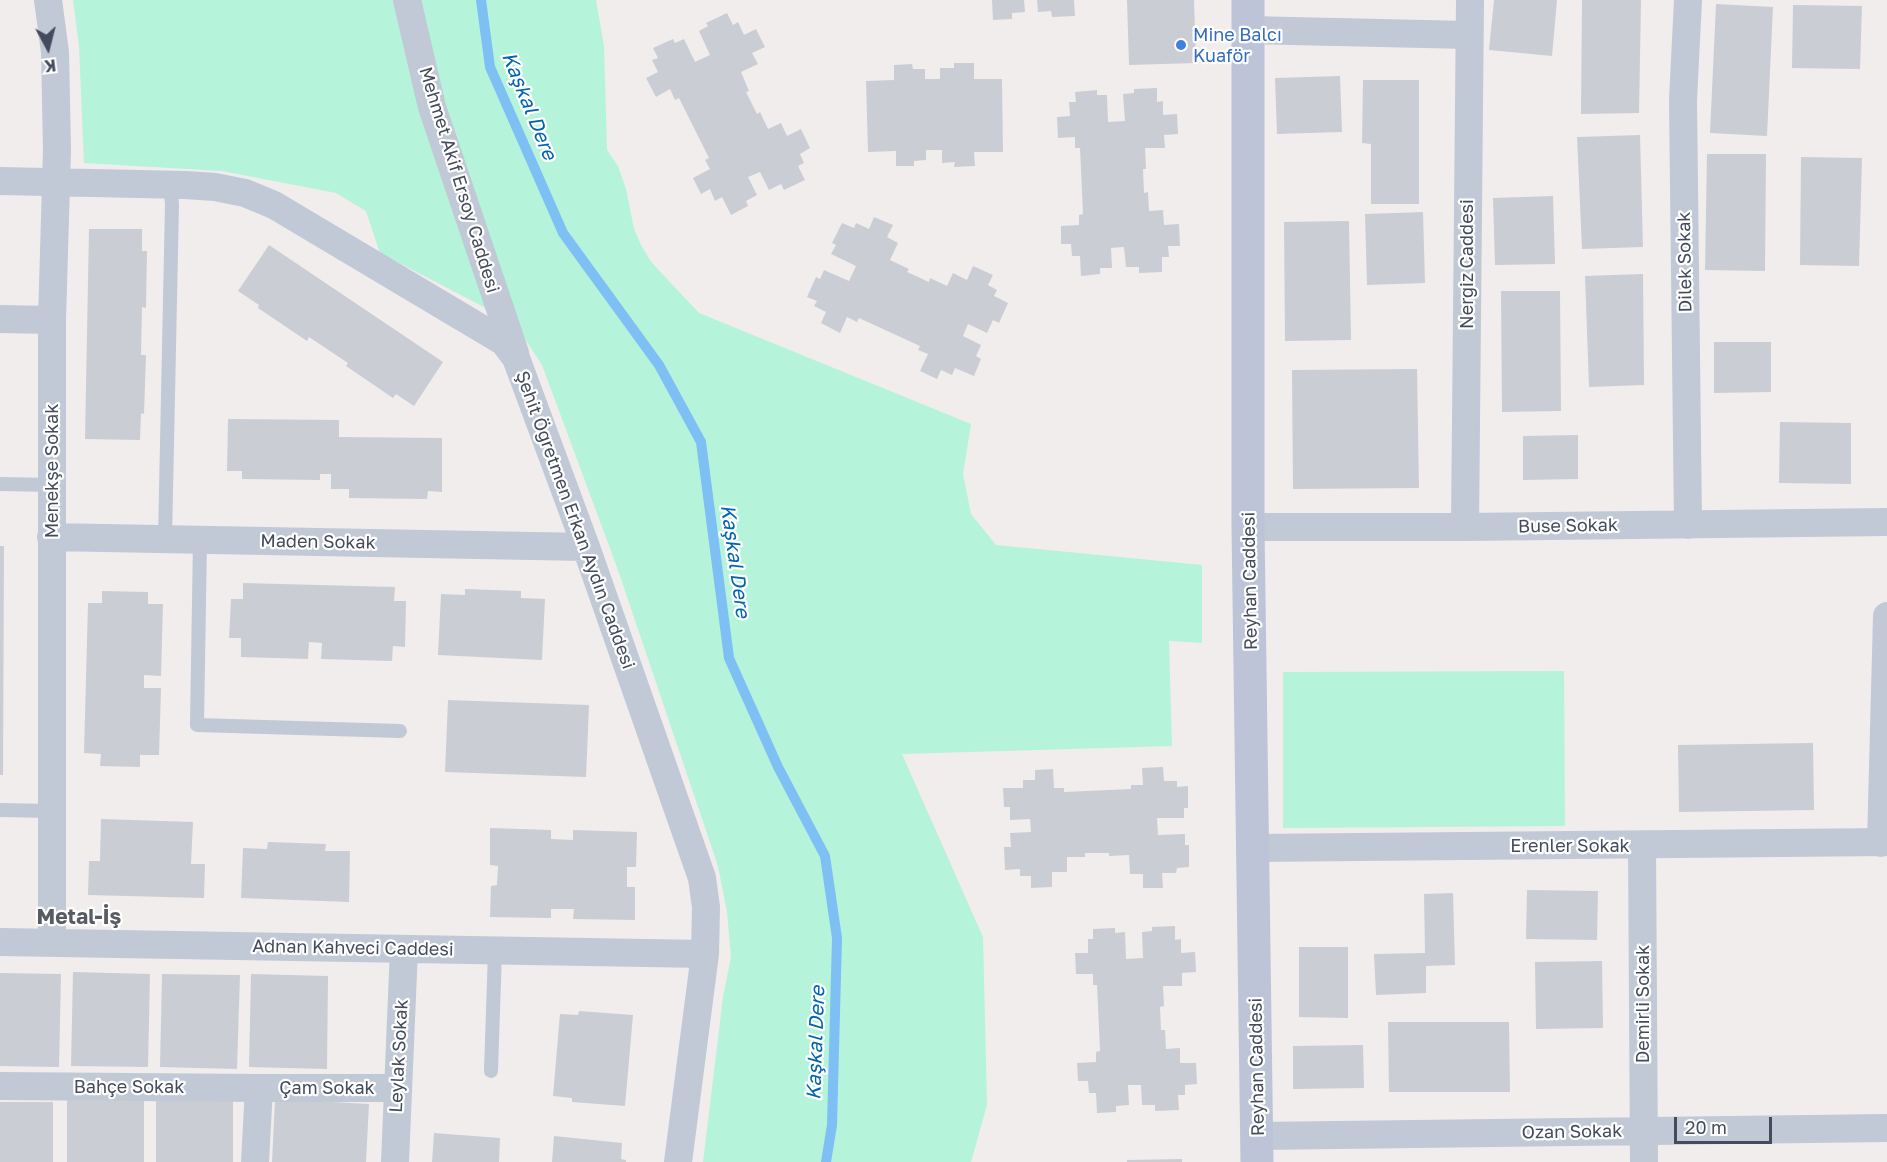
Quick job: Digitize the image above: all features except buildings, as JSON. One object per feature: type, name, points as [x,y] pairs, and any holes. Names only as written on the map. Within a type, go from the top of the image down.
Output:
[{"type":"street","name":"Menekşe Sokak","points":[[48,0],[55,52],[56,182],[52,320],[51,943]]},
{"type":"street","name":"Mehmet Akif Ersoy Caddesi","points":[[407,0],[432,106],[516,358]]},
{"type":"street","name":"Nergiz Caddesi","points":[[1465,528],[1470,0]]},
{"type":"street","name":"Dilek Sokak","points":[[1688,0],[1683,112],[1688,525]]},
{"type":"street","points":[[1248,15],[1468,36]]},
{"type":"street","name":"Reyhan Caddesi","points":[[1248,15],[1248,527],[1257,1149]]},
{"type":"street","name":"Şehit Öğretmen Erkan Aydın Caddesi","points":[[0,180],[170,184],[215,187],[245,193],[274,205],[504,342],[516,358],[586,547],[702,878],[706,907],[705,954],[678,1162]]},
{"type":"street","points":[[0,319],[52,320]]},
{"type":"street","name":"Buse Sokak","points":[[1248,527],[1465,528],[1887,522]]},
{"type":"street","name":"Maden Sokak","points":[[51,537],[586,547]]},
{"type":"street","points":[[1884,842],[1887,616]]},
{"type":"street","name":"Erenler Sokak","points":[[1254,848],[1884,842]]},
{"type":"street","name":"Demirli Sokak","points":[[1642,845],[1644,1162]]},
{"type":"street","name":"Adnan Kahveci Caddesi","points":[[0,942],[705,954]]},
{"type":"street","name":"Leylak Sokak","points":[[395,1162],[404,949]]},
{"type":"street","name":"Bahçe Sokak","points":[[0,1086],[259,1088]]},
{"type":"street","name":"Çam Sokak","points":[[255,1162],[259,1088],[397,1088]]},
{"type":"street","name":"Ozan Sokak","points":[[1257,1149],[1644,1131],[1887,1128]]},
{"type":"lane","points":[[165,539],[172,216],[170,184]]},
{"type":"lane","points":[[0,484],[52,485]]},
{"type":"lane","points":[[200,540],[197,725],[400,731]]},
{"type":"lane","points":[[0,810],[51,811]]},
{"type":"lane","points":[[492,1071],[495,951]]},
{"type":"green space","points":[[73,0],[596,0],[604,46],[607,150],[618,166],[626,189],[634,229],[642,247],[652,263],[699,313],[971,424],[963,474],[971,514],[996,545],[1202,565],[1202,643],[1169,641],[1172,746],[902,754],[983,937],[987,1105],[971,1162],[703,1162],[723,997],[731,957],[727,912],[718,866],[618,570],[542,365],[523,336],[503,317],[380,253],[366,211],[336,193],[222,171],[84,163],[79,46]]},
{"type":"green space","points":[[1564,671],[1565,826],[1283,828],[1283,672]]},
{"type":"waterway","name":"Kaşkal Dere","points":[[481,0],[490,67],[563,233],[659,365],[701,442],[729,658],[778,767],[825,856],[837,938],[832,1125],[826,1162]]},
{"type":"place","name":"Mine Balcı Kuaför","points":[[1181,45]]},
{"type":"district","name":"Metal-İş","points":[[79,917]]}]
